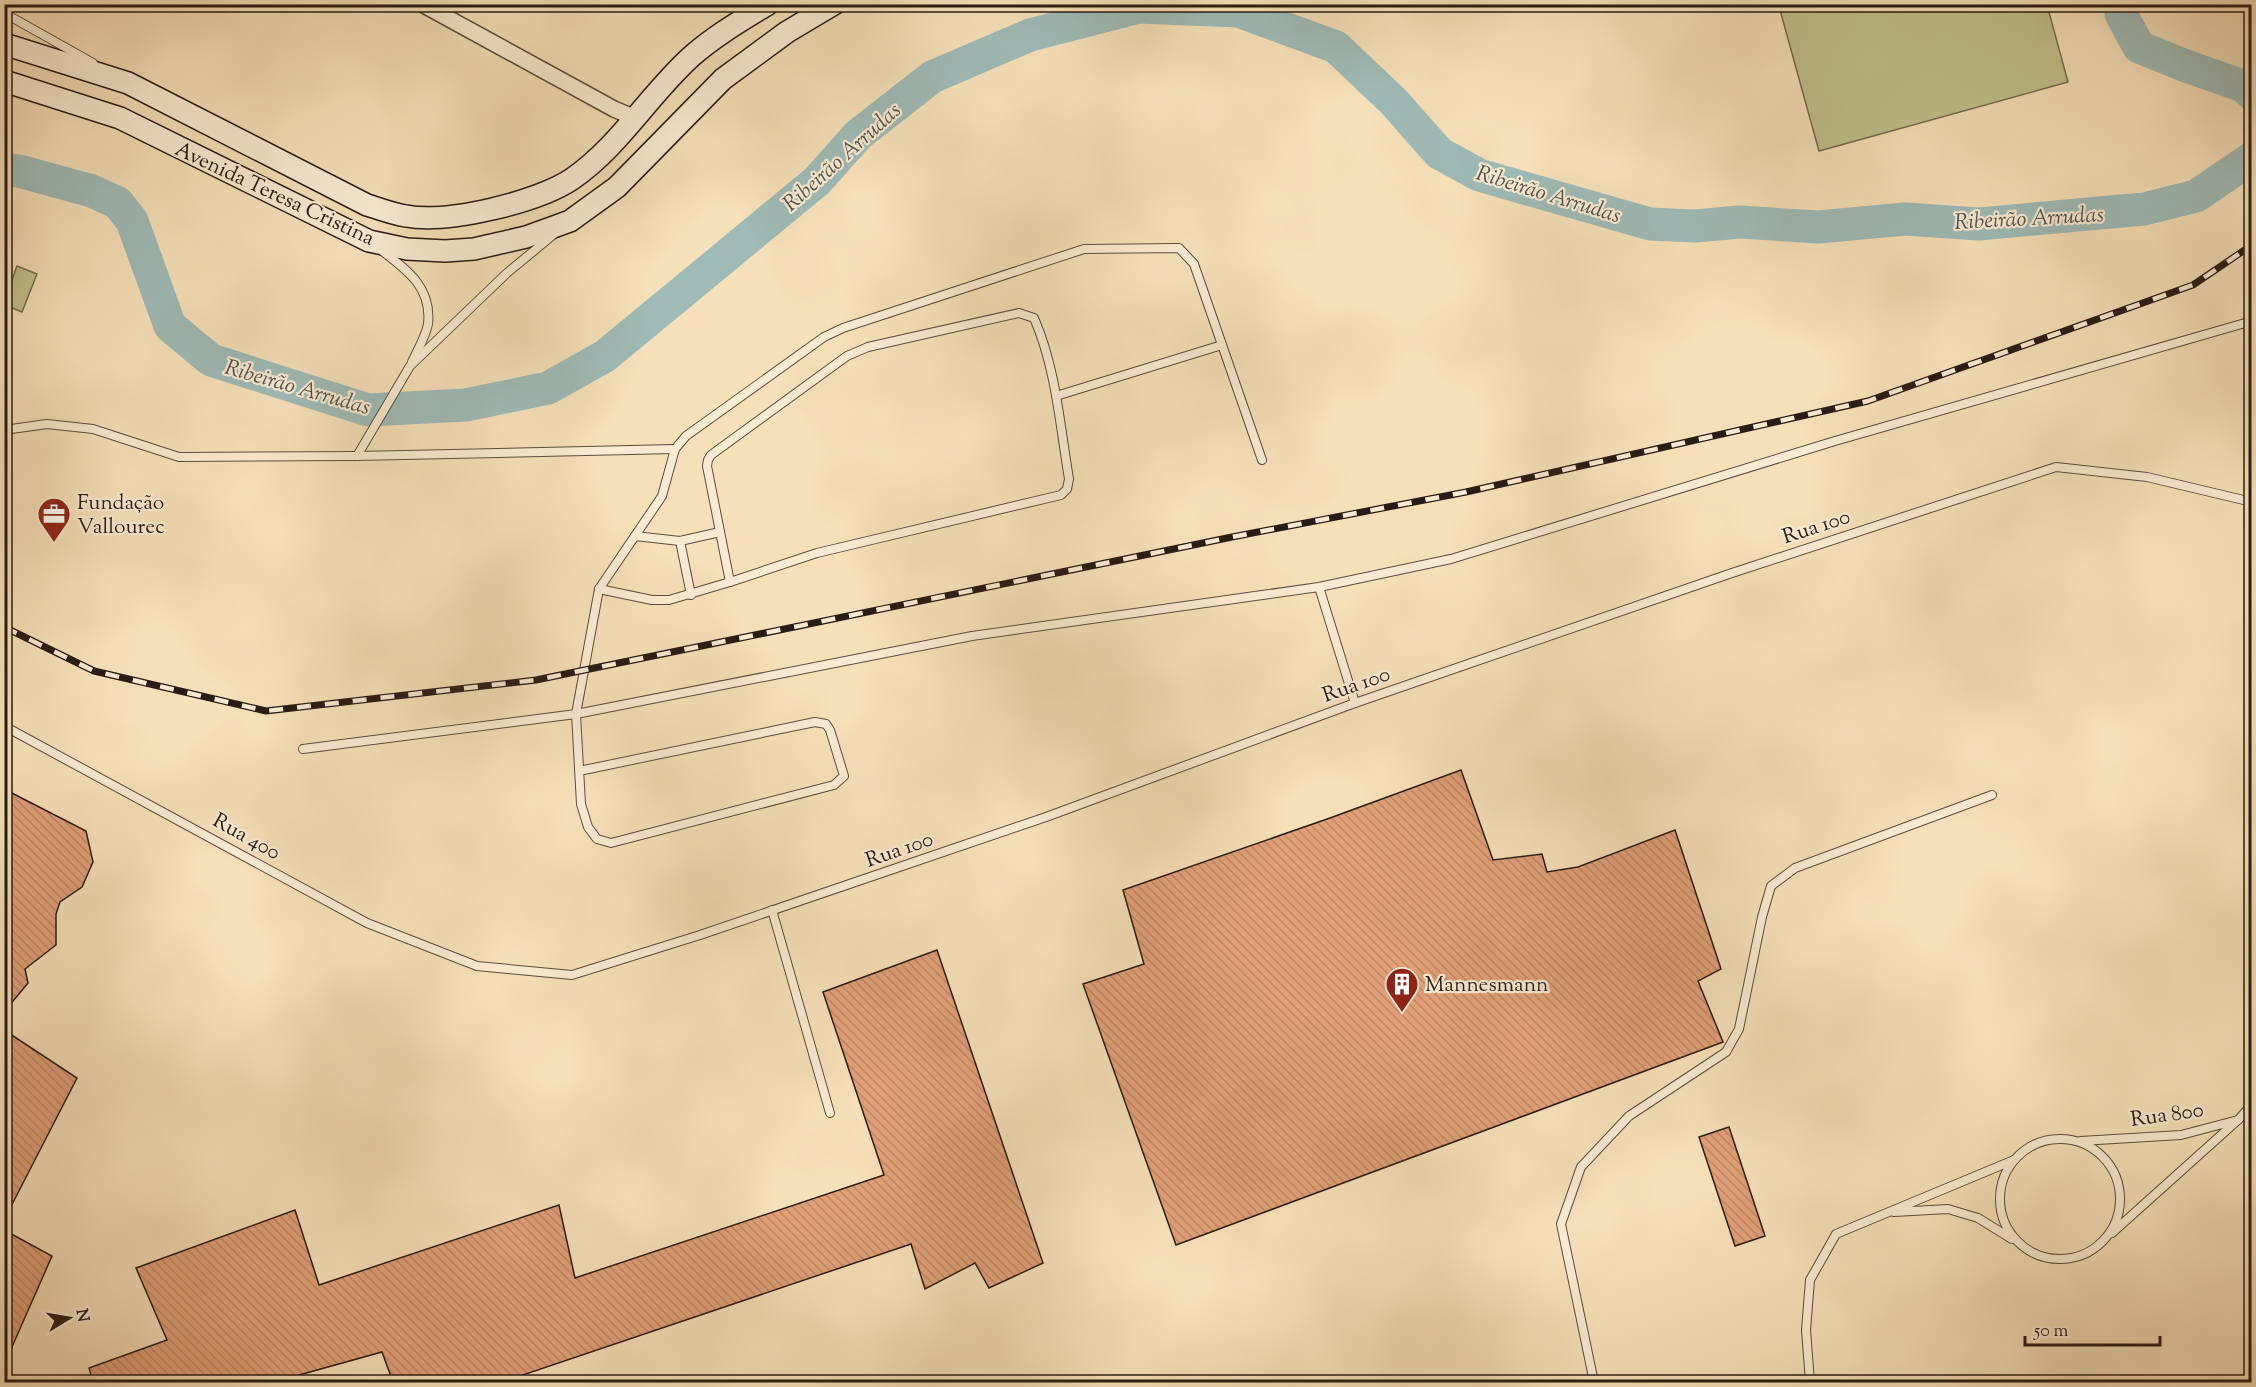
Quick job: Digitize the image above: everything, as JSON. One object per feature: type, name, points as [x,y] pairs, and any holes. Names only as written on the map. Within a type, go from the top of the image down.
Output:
[{"type":"main road","name":"Avenida Teresa Cristina","points":[[4,44],[128,83],[367,205],[408,217],[443,217],[511,205],[572,179],[603,152],[692,56],[724,31],[768,4]]},
{"type":"main road","name":"Avenida Teresa Cristina","points":[[4,81],[120,118],[369,240],[407,249],[474,249],[526,237],[570,221],[617,187],[723,79],[787,32],[834,4]]},
{"type":"street","points":[[422,4],[635,118]]},
{"type":"lane","points":[[4,13],[128,83]]},
{"type":"lane","points":[[410,366],[507,273],[570,221]]},
{"type":"lane","points":[[357,456],[410,366],[428,325],[427,300],[413,275],[369,240]]},
{"type":"lane","points":[[579,771],[815,722],[826,724],[830,730],[844,776],[834,785],[611,843],[597,839],[588,828],[580,804],[576,714],[599,589],[662,496],[675,449],[686,436],[824,337],[843,328],[1083,249],[1179,248],[1194,264],[1262,460]]},
{"type":"lane","points":[[599,589],[652,600],[669,600],[691,595],[730,582],[817,553],[1061,495],[1067,489],[1069,479],[1056,396],[1034,318],[1019,314],[868,347],[847,356],[708,460],[730,582]]},
{"type":"lane","points":[[303,749],[576,714],[972,636],[1318,587],[1450,559],[1835,441],[2252,321]]},
{"type":"lane","points":[[1056,396],[1222,345]]},
{"type":"lane","points":[[4,430],[47,424],[93,429],[179,457],[357,456],[675,449]]},
{"type":"lane","name":"Rua 100","points":[[477,966],[572,975],[1046,817],[1355,703],[1729,574],[2056,467],[2147,477],[2252,502]]},
{"type":"lane","points":[[635,536],[681,541],[720,532]]},
{"type":"lane","points":[[681,541],[691,595]]},
{"type":"lane","points":[[1318,587],[1355,703]]},
{"type":"lane","name":"Rua 400","points":[[4,726],[367,922],[477,966]]},
{"type":"lane","points":[[1594,1383],[1560,1224],[1581,1167],[1629,1116],[1726,1052],[1739,1029],[1762,916],[1771,886],[1795,868],[1992,795]]},
{"type":"lane","points":[[772,910],[830,1113]]},
{"type":"lane","points":[[1884,1213],[1948,1209],[1978,1218],[2034,1254],[2052,1259],[2070,1259],[2088,1253],[2103,1242],[2239,1119],[2252,1104]]},
{"type":"lane","name":"Rua 800","points":[[2079,1141],[2181,1135],[2239,1119]]},
{"type":"lane","points":[[2018,1243],[2007,1229],[2001,1211],[2000,1193],[2004,1175],[2014,1160],[2027,1148],[2043,1141],[2061,1138],[2079,1141],[2094,1149],[2107,1161],[2116,1176],[2120,1194],[2119,1211],[2113,1228],[2103,1242]]},
{"type":"lane","points":[[1810,1383],[1806,1330],[1810,1280],[1836,1234],[2014,1160]]},
{"type":"green space","points":[[1801,5],[2047,5],[2068,82],[1819,151],[1780,10]]},
{"type":"green space","points":[[17,266],[37,274],[22,312],[5,305]]},
{"type":"building","name":"Mannesmann","points":[[1461,770],[1493,860],[1542,854],[1547,872],[1578,867],[1675,830],[1721,969],[1698,981],[1723,1042],[1176,1245],[1083,984],[1144,964],[1123,890]]},
{"type":"building","points":[[4,789],[86,831],[93,862],[82,887],[60,902],[56,914],[56,945],[25,969],[28,983],[4,1012]]},
{"type":"building","points":[[937,950],[1043,1263],[989,1288],[975,1263],[925,1289],[911,1244],[502,1382],[393,1382],[382,1352],[274,1382],[93,1382],[89,1368],[167,1340],[136,1268],[295,1210],[319,1285],[559,1205],[575,1278],[884,1175],[823,992]]},
{"type":"building","points":[[4,1030],[77,1078],[4,1220]]},
{"type":"building","points":[[1729,1127],[1765,1236],[1735,1246],[1699,1137]]},
{"type":"building","points":[[4,1230],[52,1256],[4,1365]]},
{"type":"waterway","name":"Ribeirão Arrudas","points":[[2122,4],[2121,14],[2139,47],[2243,86],[2252,94]]},
{"type":"waterway","name":"Ribeirão Arrudas","points":[[4,169],[92,191],[118,203],[132,221],[170,326],[211,360],[368,410],[466,405],[548,388],[605,356],[817,181],[858,135],[932,77],[1030,35],[1139,7],[1238,11],[1336,47],[1394,102],[1439,153],[1479,175],[1650,224],[1695,226],[1740,222],[1818,227],[1905,219],[1979,224],[2144,209],[2196,196],[2252,158]]},
{"type":"railway","points":[[4,627],[94,671],[266,711],[536,680],[1232,537],[1466,492],[1868,401],[2193,285],[2252,245]]},
{"type":"place","name":"Fundação Vallourec","points":[[54,543]]},
{"type":"place","name":"Mannesmann","points":[[1402,1013]]}]
